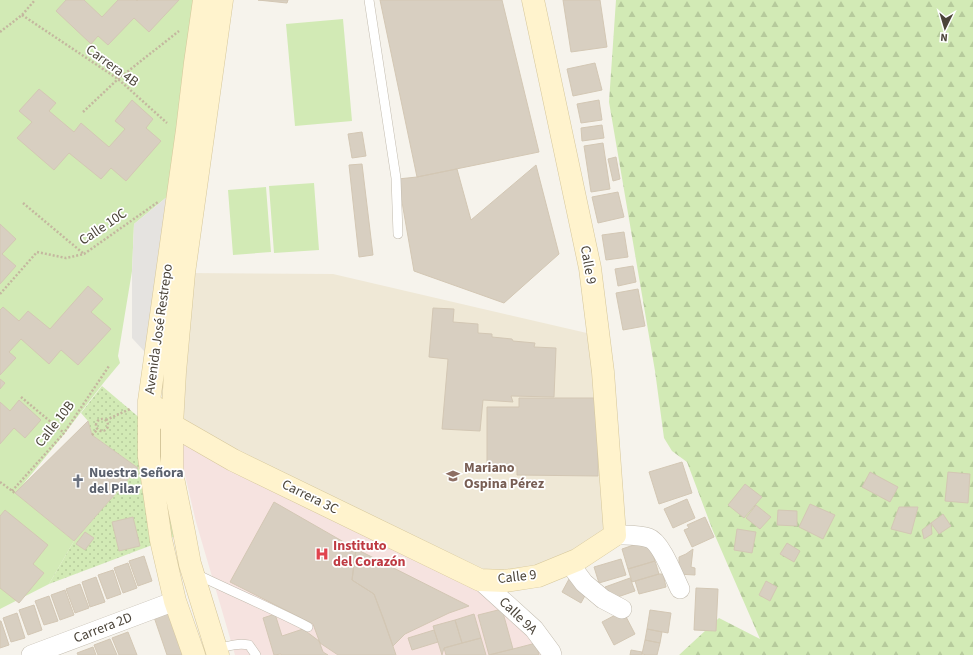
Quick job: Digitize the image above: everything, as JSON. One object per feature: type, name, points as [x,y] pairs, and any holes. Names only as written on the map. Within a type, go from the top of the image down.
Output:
[{"type":"main road","name":"Avenida José Restrepo","points":[[217,652],[190,564],[172,474],[172,425],[184,273],[222,0]]},
{"type":"main road","name":"Calle 9","points":[[480,580],[505,581],[538,576],[577,560],[615,535],[603,372],[590,268],[533,0]]},
{"type":"main road","name":"Avenida José Restrepo","points":[[194,655],[175,601],[161,540],[149,457],[149,401],[186,140],[202,7]]},
{"type":"main road","name":"Carrera 3C","points":[[149,401],[172,425],[233,460],[480,580]]},
{"type":"street","points":[[615,535],[636,534],[651,538],[666,559],[680,589]]},
{"type":"street","points":[[569,563],[584,583],[603,599],[622,609]]},
{"type":"street","name":"Calle 9A","points":[[480,580],[534,629],[552,655]]},
{"type":"street","name":"Carrera 2D","points":[[31,655],[175,601]]},
{"type":"lane","points":[[369,0],[396,178],[398,234]]},
{"type":"lane","points":[[193,573],[271,608],[308,627]]},
{"type":"lane","points":[[217,652],[233,644],[241,644],[249,645],[256,655]]},
{"type":"path","points":[[0,32],[22,15],[35,0]]},
{"type":"path","points":[[83,112],[118,79],[202,7]]},
{"type":"path","name":"Carrera 4B","points":[[22,15],[118,79],[186,140]]},
{"type":"path","name":"Calle 10C","points":[[0,294],[37,252],[66,258],[84,254],[179,187]]},
{"type":"path","points":[[23,204],[84,254]]},
{"type":"path","name":"Calle 10B","points":[[12,491],[64,433],[109,366]]},
{"type":"path","points":[[21,397],[64,433]]},
{"type":"path","points":[[97,430],[95,424],[101,419],[106,420],[149,401]]},
{"type":"path","points":[[97,430],[102,432],[107,429],[108,424],[106,420]]},
{"type":"path","points":[[92,435],[97,430]]},
{"type":"path","points":[[0,482],[15,494]]},
{"type":"shaded area","points":[[179,187],[158,366],[132,338],[134,224]]},
{"type":"shaded area","name":"Mariano Ospina Pérez","points":[[184,273],[333,274],[604,337],[621,530],[505,579],[176,423]]},
{"type":"shaded area","name":"Instituto del Corazón","points":[[177,441],[504,587],[513,610],[552,655],[235,655],[196,522]]},
{"type":"green space","points":[[0,0],[203,0],[179,187],[134,224],[132,271],[118,356],[120,363],[16,493],[74,541],[49,584],[0,609]]},
{"type":"green space","points":[[616,0],[973,0],[973,655],[679,655],[719,618],[760,639],[713,531],[687,462],[672,451],[664,438],[655,371],[609,102]]},
{"type":"green space","points":[[343,19],[352,121],[295,126],[286,24]]},
{"type":"green space","points":[[314,183],[319,250],[274,253],[269,186]]},
{"type":"green space","points":[[266,187],[271,252],[233,255],[228,190]]},
{"type":"green space","points":[[102,386],[148,425],[149,457],[176,536],[49,584],[74,541],[138,468],[92,435],[88,421],[81,413]]},
{"type":"building","points":[[66,0],[84,0],[102,17],[118,0],[179,0],[149,32],[134,18],[108,45],[98,36],[91,44],[56,11]]},
{"type":"building","points":[[258,0],[288,0],[287,3]]},
{"type":"building","points":[[380,0],[502,0],[539,152],[417,177]]},
{"type":"building","points":[[563,0],[600,0],[607,47],[571,52]]},
{"type":"building","points":[[595,63],[602,90],[573,96],[567,69]]},
{"type":"building","points":[[39,89],[56,103],[49,111],[74,132],[81,123],[109,147],[125,129],[115,121],[132,100],[153,119],[146,128],[161,141],[126,181],[111,168],[101,179],[69,153],[54,170],[17,138],[32,122],[19,111]]},
{"type":"building","points":[[599,100],[602,120],[581,123],[577,104]]},
{"type":"building","points":[[602,125],[604,138],[582,141],[581,128]]},
{"type":"building","points":[[362,132],[366,156],[352,158],[348,134]]},
{"type":"building","points":[[603,143],[610,189],[591,192],[584,146]]},
{"type":"building","points":[[616,157],[620,179],[613,181],[608,159]]},
{"type":"building","points":[[362,164],[373,255],[359,257],[349,165]]},
{"type":"building","points":[[536,165],[559,254],[504,303],[414,271],[398,179],[417,177],[457,169],[471,220]]},
{"type":"building","points":[[618,192],[624,217],[598,223],[592,197]]},
{"type":"building","points":[[0,224],[16,239],[2,254],[16,266],[0,284]]},
{"type":"building","points":[[624,232],[628,257],[606,260],[602,235]]},
{"type":"building","points":[[633,266],[636,282],[618,286],[615,269]]},
{"type":"building","points":[[88,286],[103,299],[91,312],[111,329],[78,365],[61,350],[49,364],[21,339],[9,352],[16,358],[0,375],[0,310],[3,307],[19,321],[28,311],[50,329]]},
{"type":"building","points":[[638,289],[645,326],[623,330],[616,293]]},
{"type":"building","points":[[433,308],[454,309],[453,322],[478,324],[478,333],[492,334],[492,337],[512,339],[513,341],[535,343],[534,347],[556,348],[554,397],[511,396],[513,402],[483,400],[480,431],[442,429],[448,359],[429,357]]},
{"type":"building","points":[[0,379],[5,383],[0,389]]},
{"type":"building","points":[[519,398],[598,398],[598,476],[517,475],[517,466],[487,465],[487,407],[519,407]]},
{"type":"building","points":[[19,400],[41,420],[25,438],[14,428],[0,444],[0,402],[10,411]]},
{"type":"building","name":"Nuestra Señora del Pilar","points":[[88,421],[92,435],[138,468],[74,541],[15,493]]},
{"type":"building","points":[[682,462],[692,493],[659,504],[649,472]]},
{"type":"building","points":[[870,472],[898,487],[890,502],[862,487]]},
{"type":"building","points":[[948,472],[970,474],[968,503],[945,501]]},
{"type":"building","points":[[745,484],[762,497],[744,518],[728,505]]},
{"type":"building","points":[[687,499],[695,518],[673,528],[664,509]]},
{"type":"building","points":[[274,502],[356,549],[352,580],[374,594],[396,655],[338,655],[320,643],[313,624],[230,582]]},
{"type":"building","points":[[810,504],[835,515],[823,539],[799,527]]},
{"type":"building","points":[[756,505],[771,517],[760,529],[746,518]]},
{"type":"building","points":[[899,507],[918,507],[911,534],[891,529]]},
{"type":"building","points":[[5,510],[48,545],[33,564],[44,573],[19,603],[0,588],[0,516]]},
{"type":"building","points":[[778,510],[797,511],[797,526],[777,525]]},
{"type":"building","points":[[943,514],[951,526],[939,534],[931,523]]},
{"type":"building","points":[[133,517],[140,546],[119,551],[112,522]]},
{"type":"building","points":[[705,517],[714,537],[692,547],[684,530],[689,528],[687,525]]},
{"type":"building","points":[[931,523],[932,534],[924,539],[922,530]]},
{"type":"building","points":[[737,529],[756,532],[752,553],[734,550]]},
{"type":"building","points":[[85,532],[94,538],[85,550],[76,544]]},
{"type":"building","points":[[648,540],[655,561],[628,569],[622,549]]},
{"type":"building","points":[[787,543],[800,551],[794,562],[780,554]]},
{"type":"building","points":[[356,549],[469,606],[449,613],[405,634],[393,646],[374,594],[352,580]]},
{"type":"building","points":[[693,549],[691,567],[695,568],[695,575],[677,574],[674,562],[679,563],[679,557]]},
{"type":"building","points":[[144,556],[152,581],[138,586],[129,561]]},
{"type":"building","points":[[621,559],[626,575],[599,583],[594,567]]},
{"type":"building","points":[[655,561],[659,574],[632,582],[628,569]]},
{"type":"building","points":[[128,563],[137,588],[123,593],[114,568]]},
{"type":"building","points":[[113,570],[121,594],[107,599],[98,575]]},
{"type":"building","points":[[663,574],[666,587],[639,594],[635,581]]},
{"type":"building","points":[[96,577],[105,602],[90,607],[82,582]]},
{"type":"building","points":[[630,578],[635,591],[609,600],[605,587]]},
{"type":"building","points":[[569,579],[588,590],[581,603],[562,592]]},
{"type":"building","points":[[766,581],[777,587],[770,601],[759,595]]},
{"type":"building","points":[[80,584],[89,608],[75,613],[66,589]]},
{"type":"building","points":[[696,588],[718,589],[716,631],[694,630]]},
{"type":"building","points":[[65,590],[74,615],[60,620],[51,595]]},
{"type":"building","points":[[49,596],[58,621],[44,625],[35,601]]},
{"type":"building","points":[[34,605],[42,630],[28,635],[19,610]]},
{"type":"building","points":[[502,609],[513,649],[489,655],[478,615]]},
{"type":"building","points":[[175,610],[189,655],[167,655],[154,617]]},
{"type":"building","points":[[650,610],[671,613],[668,633],[647,629]]},
{"type":"building","points":[[623,611],[635,634],[614,645],[602,622]]},
{"type":"building","points":[[17,613],[25,638],[11,642],[3,618]]},
{"type":"building","points":[[275,614],[282,636],[303,629],[319,641],[323,652],[328,655],[274,655],[263,618]]},
{"type":"building","points":[[474,614],[481,638],[462,643],[455,620]]},
{"type":"building","points":[[455,620],[462,643],[444,648],[442,655],[433,626]]},
{"type":"building","points":[[0,621],[9,645],[0,648]]},
{"type":"building","points":[[647,629],[662,632],[660,643],[645,640]]},
{"type":"building","points":[[434,630],[438,642],[412,650],[408,638]]},
{"type":"building","points":[[128,632],[137,655],[119,655],[112,638]]},
{"type":"building","points":[[481,638],[486,655],[446,655],[444,648]]},
{"type":"building","points":[[110,639],[117,655],[98,655],[94,645]]},
{"type":"building","points":[[645,640],[660,643],[657,655],[642,654]]},
{"type":"building","points":[[536,643],[539,655],[489,655],[513,649]]},
{"type":"building","points":[[93,647],[96,655],[78,655],[77,653]]},
{"type":"building","points":[[631,650],[642,652],[642,655],[630,655]]},
{"type":"place","name":"Mariano Ospina Pérez","points":[[453,476]]},
{"type":"place","name":"Nuestra Señora del Pilar","points":[[78,481]]},
{"type":"place","name":"Instituto del Corazón","points":[[322,554]]}]
